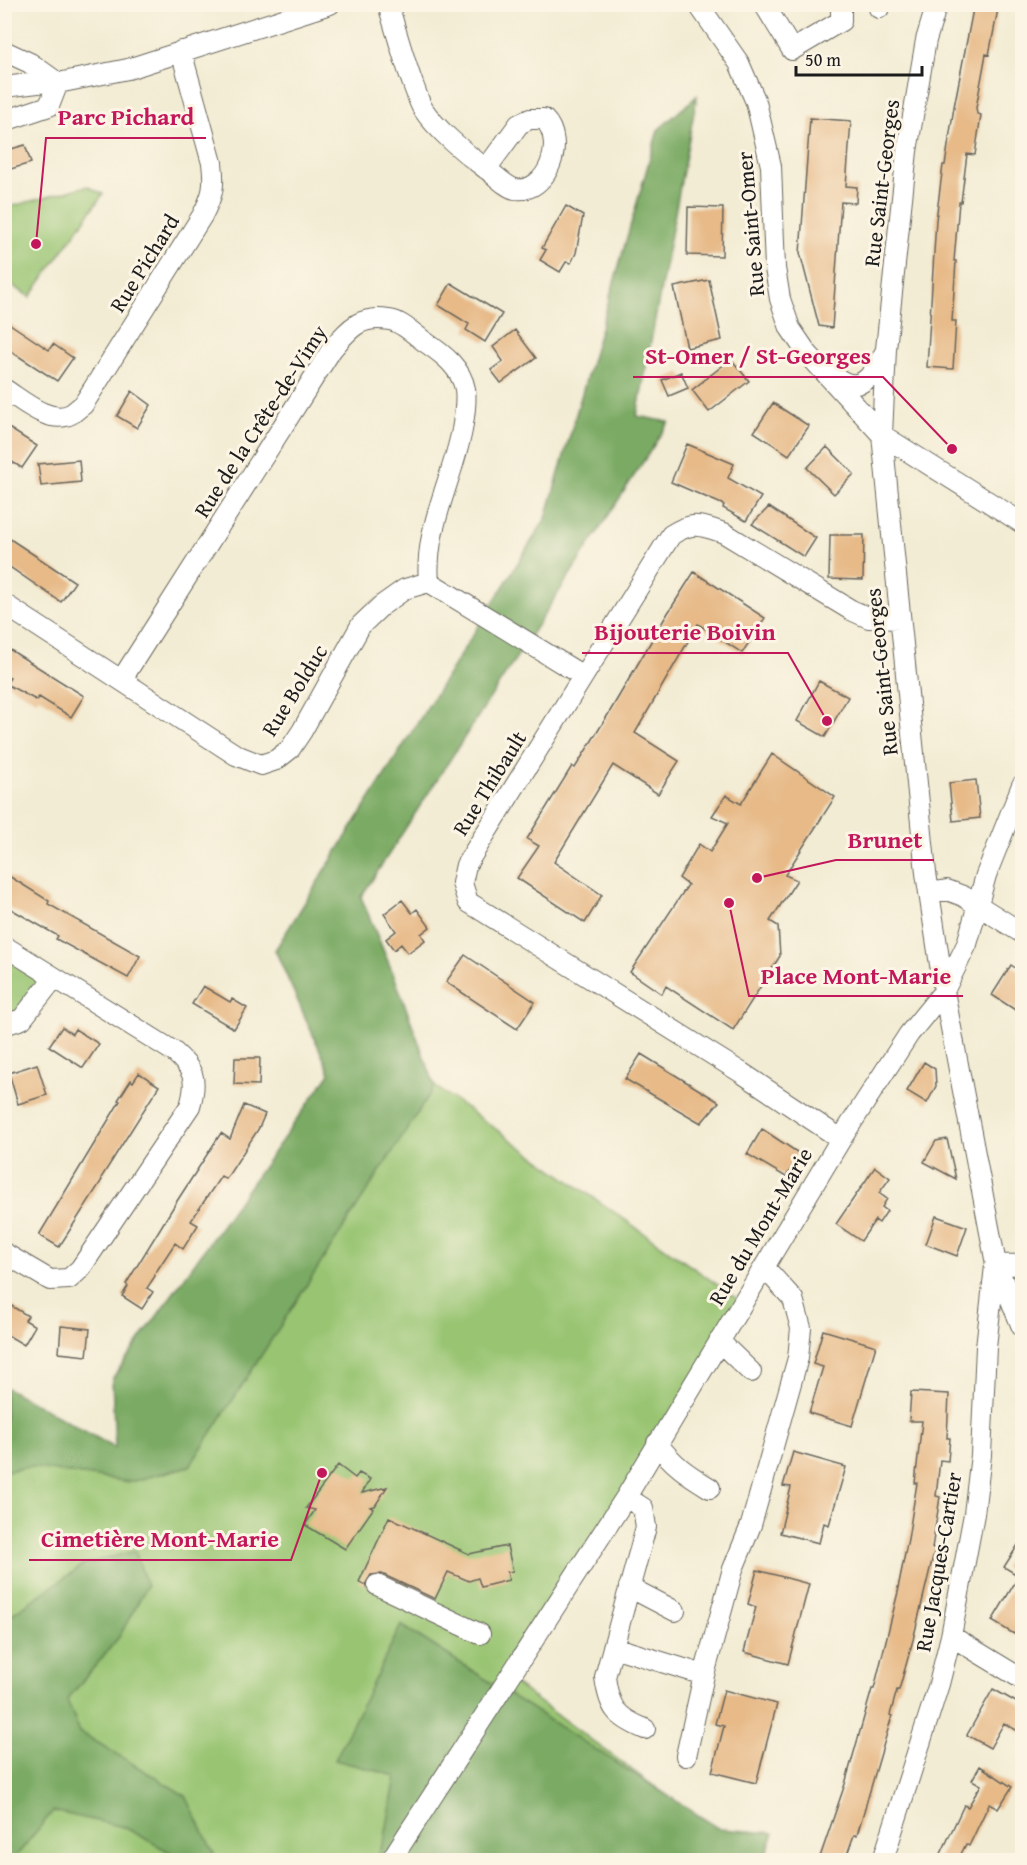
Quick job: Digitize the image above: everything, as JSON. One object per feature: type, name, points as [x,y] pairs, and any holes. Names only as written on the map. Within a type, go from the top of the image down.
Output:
[{"type":"street","points":[[4,87],[46,82],[58,83],[128,69],[330,4]]},
{"type":"street","points":[[388,4],[407,70],[423,109],[465,152],[486,169]]},
{"type":"street","name":"Rue Saint-Omer","points":[[698,4],[739,63],[756,102],[771,166],[775,268],[780,299],[790,328],[807,353],[882,435],[1023,523]]},
{"type":"street","points":[[764,4],[792,50],[841,21],[841,4]]},
{"type":"street","name":"Rue Saint-Georges","points":[[937,4],[926,40],[907,151],[886,350],[882,435],[899,619],[929,893],[944,991],[996,1264],[1023,1327]]},
{"type":"street","points":[[4,51],[30,63],[58,83]]},
{"type":"street","name":"Rue Pichard","points":[[4,389],[40,411],[56,417],[71,414],[83,405],[213,196],[213,173],[181,51]]},
{"type":"street","points":[[4,121],[49,106],[58,83]]},
{"type":"street","name":"Rue de la Crête-de-Vimy","points":[[122,679],[332,349],[359,321],[376,318],[393,320],[448,358],[465,388],[465,412],[458,450],[430,542],[427,563],[429,582]]},
{"type":"street","points":[[807,353],[839,380],[846,384],[860,384],[871,376],[886,350]]},
{"type":"street","name":"Rue Thibault","points":[[841,1139],[742,1073],[468,902],[462,883],[466,864],[671,535],[686,525],[703,526],[724,533],[851,610],[869,618],[899,619]]},
{"type":"street","points":[[429,582],[583,676]]},
{"type":"street","name":"Rue Bolduc","points":[[4,604],[236,755],[261,765],[276,760],[290,749],[361,625],[381,606],[405,589],[429,582]]},
{"type":"street","name":"Rue du Mont-Marie","points":[[390,1860],[626,1497],[841,1139],[909,1034],[944,991],[967,944],[986,875],[1023,785]]},
{"type":"street","points":[[929,893],[946,890],[963,896],[1023,933]]},
{"type":"street","points":[[4,946],[173,1051],[187,1063],[194,1075],[194,1093],[190,1107],[80,1269],[69,1279],[50,1280],[4,1253]]},
{"type":"street","points":[[4,1025],[22,1019],[54,978]]},
{"type":"street","points":[[996,1264],[1023,1265]]},
{"type":"street","name":"Rue Jacques-Cartier","points":[[883,1860],[939,1684],[951,1636],[974,1514],[981,1455],[986,1347],[996,1264]]},
{"type":"street","points":[[686,1756],[704,1675],[733,1569],[751,1525],[798,1358],[801,1328],[793,1299],[764,1267]]},
{"type":"street","points":[[719,1341],[752,1372]]},
{"type":"street","points":[[657,1443],[669,1460],[710,1488]]},
{"type":"street","points":[[626,1497],[643,1508],[646,1527],[605,1677],[612,1708],[626,1720],[645,1729]]},
{"type":"street","points":[[377,1585],[480,1634]]},
{"type":"street","points":[[629,1587],[675,1611]]},
{"type":"street","points":[[951,1636],[1023,1679]]},
{"type":"street","points":[[613,1647],[704,1675]]},
{"type":"green space","points":[[697,96],[637,416],[669,422],[361,897],[395,978],[435,1086],[190,1466],[130,1482],[29,1467],[5,1471],[5,1387],[115,1448],[112,1379],[330,1073],[275,950],[546,518],[658,130]]},
{"type":"green space","points":[[87,186],[103,194],[30,297],[5,281],[5,208]]},
{"type":"green space","points":[[4,946],[54,978],[4,1025]]},
{"type":"green space","points":[[399,1061],[742,1302],[507,1678],[707,1825],[685,1860],[5,1860],[4,1387],[115,1448]]},
{"type":"green space","points":[[135,1551],[147,1586],[119,1637],[67,1700],[80,1732],[186,1796],[217,1860],[184,1860],[124,1827],[53,1811],[13,1860],[5,1860],[5,1619],[85,1564]]},
{"type":"green space","points":[[401,1625],[720,1829],[774,1833],[764,1860],[376,1860],[385,1838],[396,1776],[335,1760]]},
{"type":"building","points":[[974,4],[999,4],[989,55],[986,54],[976,108],[977,114],[981,115],[975,155],[967,154],[961,202],[959,202],[954,261],[956,261],[952,321],[956,321],[953,369],[927,367],[936,220],[943,165],[945,165]]},
{"type":"building","points":[[810,118],[851,121],[846,186],[857,187],[856,203],[841,202],[832,328],[819,326],[800,253]]},
{"type":"building","points":[[25,145],[31,163],[4,171],[4,151]]},
{"type":"building","points":[[566,206],[583,216],[576,253],[571,263],[566,262],[560,272],[540,260],[546,250],[542,248]]},
{"type":"building","points":[[688,207],[723,208],[722,256],[687,255]]},
{"type":"building","points":[[709,280],[722,340],[687,348],[674,287]]},
{"type":"building","points":[[451,283],[502,314],[485,342],[466,330],[469,324],[438,305]]},
{"type":"building","points":[[4,320],[49,350],[53,344],[73,358],[57,381],[4,347]]},
{"type":"building","points":[[515,330],[536,358],[501,383],[491,370],[503,361],[493,347]]},
{"type":"building","points":[[731,359],[749,381],[709,412],[692,390]]},
{"type":"building","points":[[681,372],[688,388],[669,396],[662,380]]},
{"type":"building","points":[[132,391],[151,405],[137,428],[117,416]]},
{"type":"building","points":[[773,403],[809,426],[789,455],[754,432]]},
{"type":"building","points":[[4,425],[37,446],[22,468],[4,457]]},
{"type":"building","points":[[687,444],[734,464],[728,478],[761,497],[746,521],[723,508],[724,505],[671,482]]},
{"type":"building","points":[[827,447],[854,474],[834,494],[807,468]]},
{"type":"building","points":[[79,460],[81,482],[41,486],[38,464]]},
{"type":"building","points":[[769,507],[816,538],[804,557],[752,524]]},
{"type":"building","points":[[4,535],[75,582],[61,602],[4,563]]},
{"type":"building","points":[[830,535],[864,535],[863,580],[829,579]]},
{"type":"building","points":[[694,572],[765,618],[742,653],[698,624],[635,733],[679,761],[658,794],[613,765],[554,862],[602,895],[585,923],[517,878],[539,846],[527,839],[572,766],[575,768]]},
{"type":"building","points":[[4,646],[84,696],[71,717],[39,697],[36,700],[6,684],[10,678],[4,675]]},
{"type":"building","points":[[819,681],[848,697],[825,737],[797,721]]},
{"type":"building","points":[[772,754],[835,797],[785,875],[797,880],[770,921],[778,926],[780,956],[733,1030],[666,986],[662,994],[630,972],[688,885],[679,878],[699,844],[710,852],[728,823],[712,816],[726,795],[741,804]]},
{"type":"building","points":[[976,780],[980,818],[953,821],[949,783]]},
{"type":"building","points":[[4,873],[49,901],[48,904],[140,956],[128,978],[56,939],[58,936],[4,905]]},
{"type":"building","points":[[402,900],[412,913],[417,909],[430,927],[421,934],[425,940],[408,953],[401,944],[394,950],[386,939],[396,931],[384,914]]},
{"type":"building","points":[[465,955],[535,1002],[517,1029],[446,982]]},
{"type":"building","points":[[1011,965],[1023,973],[1023,1015],[992,995]]},
{"type":"building","points":[[203,986],[230,1002],[232,999],[247,1008],[234,1029],[192,1004]]},
{"type":"building","points":[[62,1027],[72,1034],[75,1029],[99,1044],[83,1068],[49,1046]]},
{"type":"building","points":[[641,1054],[719,1102],[701,1123],[625,1079]]},
{"type":"building","points":[[235,1058],[260,1058],[259,1085],[234,1084]]},
{"type":"building","points":[[924,1062],[935,1069],[936,1086],[927,1103],[907,1091]]},
{"type":"building","points":[[37,1064],[47,1095],[18,1104],[9,1073]]},
{"type":"building","points":[[139,1073],[159,1086],[59,1247],[39,1235],[120,1101],[118,1100],[131,1080],[133,1082]]},
{"type":"building","points":[[244,1105],[265,1114],[259,1128],[226,1179],[221,1176],[191,1221],[198,1225],[183,1249],[175,1243],[154,1275],[147,1288],[153,1292],[142,1309],[122,1296],[128,1286],[126,1284],[221,1133],[230,1139]]},
{"type":"building","points":[[762,1129],[800,1154],[786,1177],[747,1154]]},
{"type":"building","points":[[947,1139],[956,1179],[924,1162],[936,1141]]},
{"type":"building","points":[[875,1167],[890,1178],[879,1193],[887,1199],[882,1207],[887,1211],[879,1223],[875,1220],[861,1241],[836,1224]]},
{"type":"building","points":[[936,1216],[967,1227],[957,1256],[926,1244]]},
{"type":"building","points":[[10,1305],[28,1316],[25,1320],[35,1326],[24,1345],[4,1333],[4,1315]]},
{"type":"building","points":[[61,1326],[90,1329],[87,1356],[59,1353]]},
{"type":"building","points":[[823,1330],[876,1346],[852,1426],[809,1413],[823,1367],[813,1364]]},
{"type":"building","points":[[911,1392],[949,1394],[948,1461],[940,1460],[936,1496],[940,1497],[932,1548],[935,1548],[913,1640],[857,1835],[854,1835],[845,1860],[819,1860],[845,1784],[872,1689],[874,1689],[899,1588],[917,1483],[915,1483],[922,1421],[909,1421]]},
{"type":"building","points":[[793,1452],[846,1467],[829,1525],[824,1523],[819,1543],[780,1533],[791,1487],[783,1486]]},
{"type":"building","points":[[338,1465],[355,1478],[359,1473],[370,1479],[362,1493],[387,1487],[375,1506],[370,1507],[373,1509],[345,1549],[305,1525],[315,1510],[306,1508]]},
{"type":"building","points":[[389,1517],[469,1554],[507,1546],[513,1571],[507,1572],[509,1580],[481,1587],[478,1578],[469,1581],[448,1572],[435,1599],[382,1574],[371,1575],[365,1585],[359,1582]]},
{"type":"building","points":[[1023,1537],[1023,1621],[1014,1634],[992,1621],[1019,1576],[1004,1567]]},
{"type":"building","points":[[757,1570],[809,1584],[788,1664],[744,1652],[756,1607],[748,1604]]},
{"type":"building","points":[[993,1689],[1023,1706],[1023,1734],[1004,1723],[990,1748],[967,1735]]},
{"type":"building","points":[[724,1690],[777,1704],[756,1783],[712,1772],[724,1726],[715,1724]]},
{"type":"building","points":[[980,1766],[1012,1787],[998,1809],[989,1804],[969,1846],[966,1844],[958,1860],[938,1860],[964,1805],[968,1807],[981,1785],[972,1780]]},
{"type":"place","name":"Parc Pichard","points":[[36,244]]},
{"type":"place","name":"St-Omer / St-Georges","points":[[952,449]]},
{"type":"place","name":"Bijouterie Boivin","points":[[827,721]]},
{"type":"place","name":"Brunet","points":[[757,878]]},
{"type":"place","name":"Place Mont-Marie","points":[[729,903]]},
{"type":"place","name":"Cimetière Mont-Marie","points":[[322,1473]]}]
